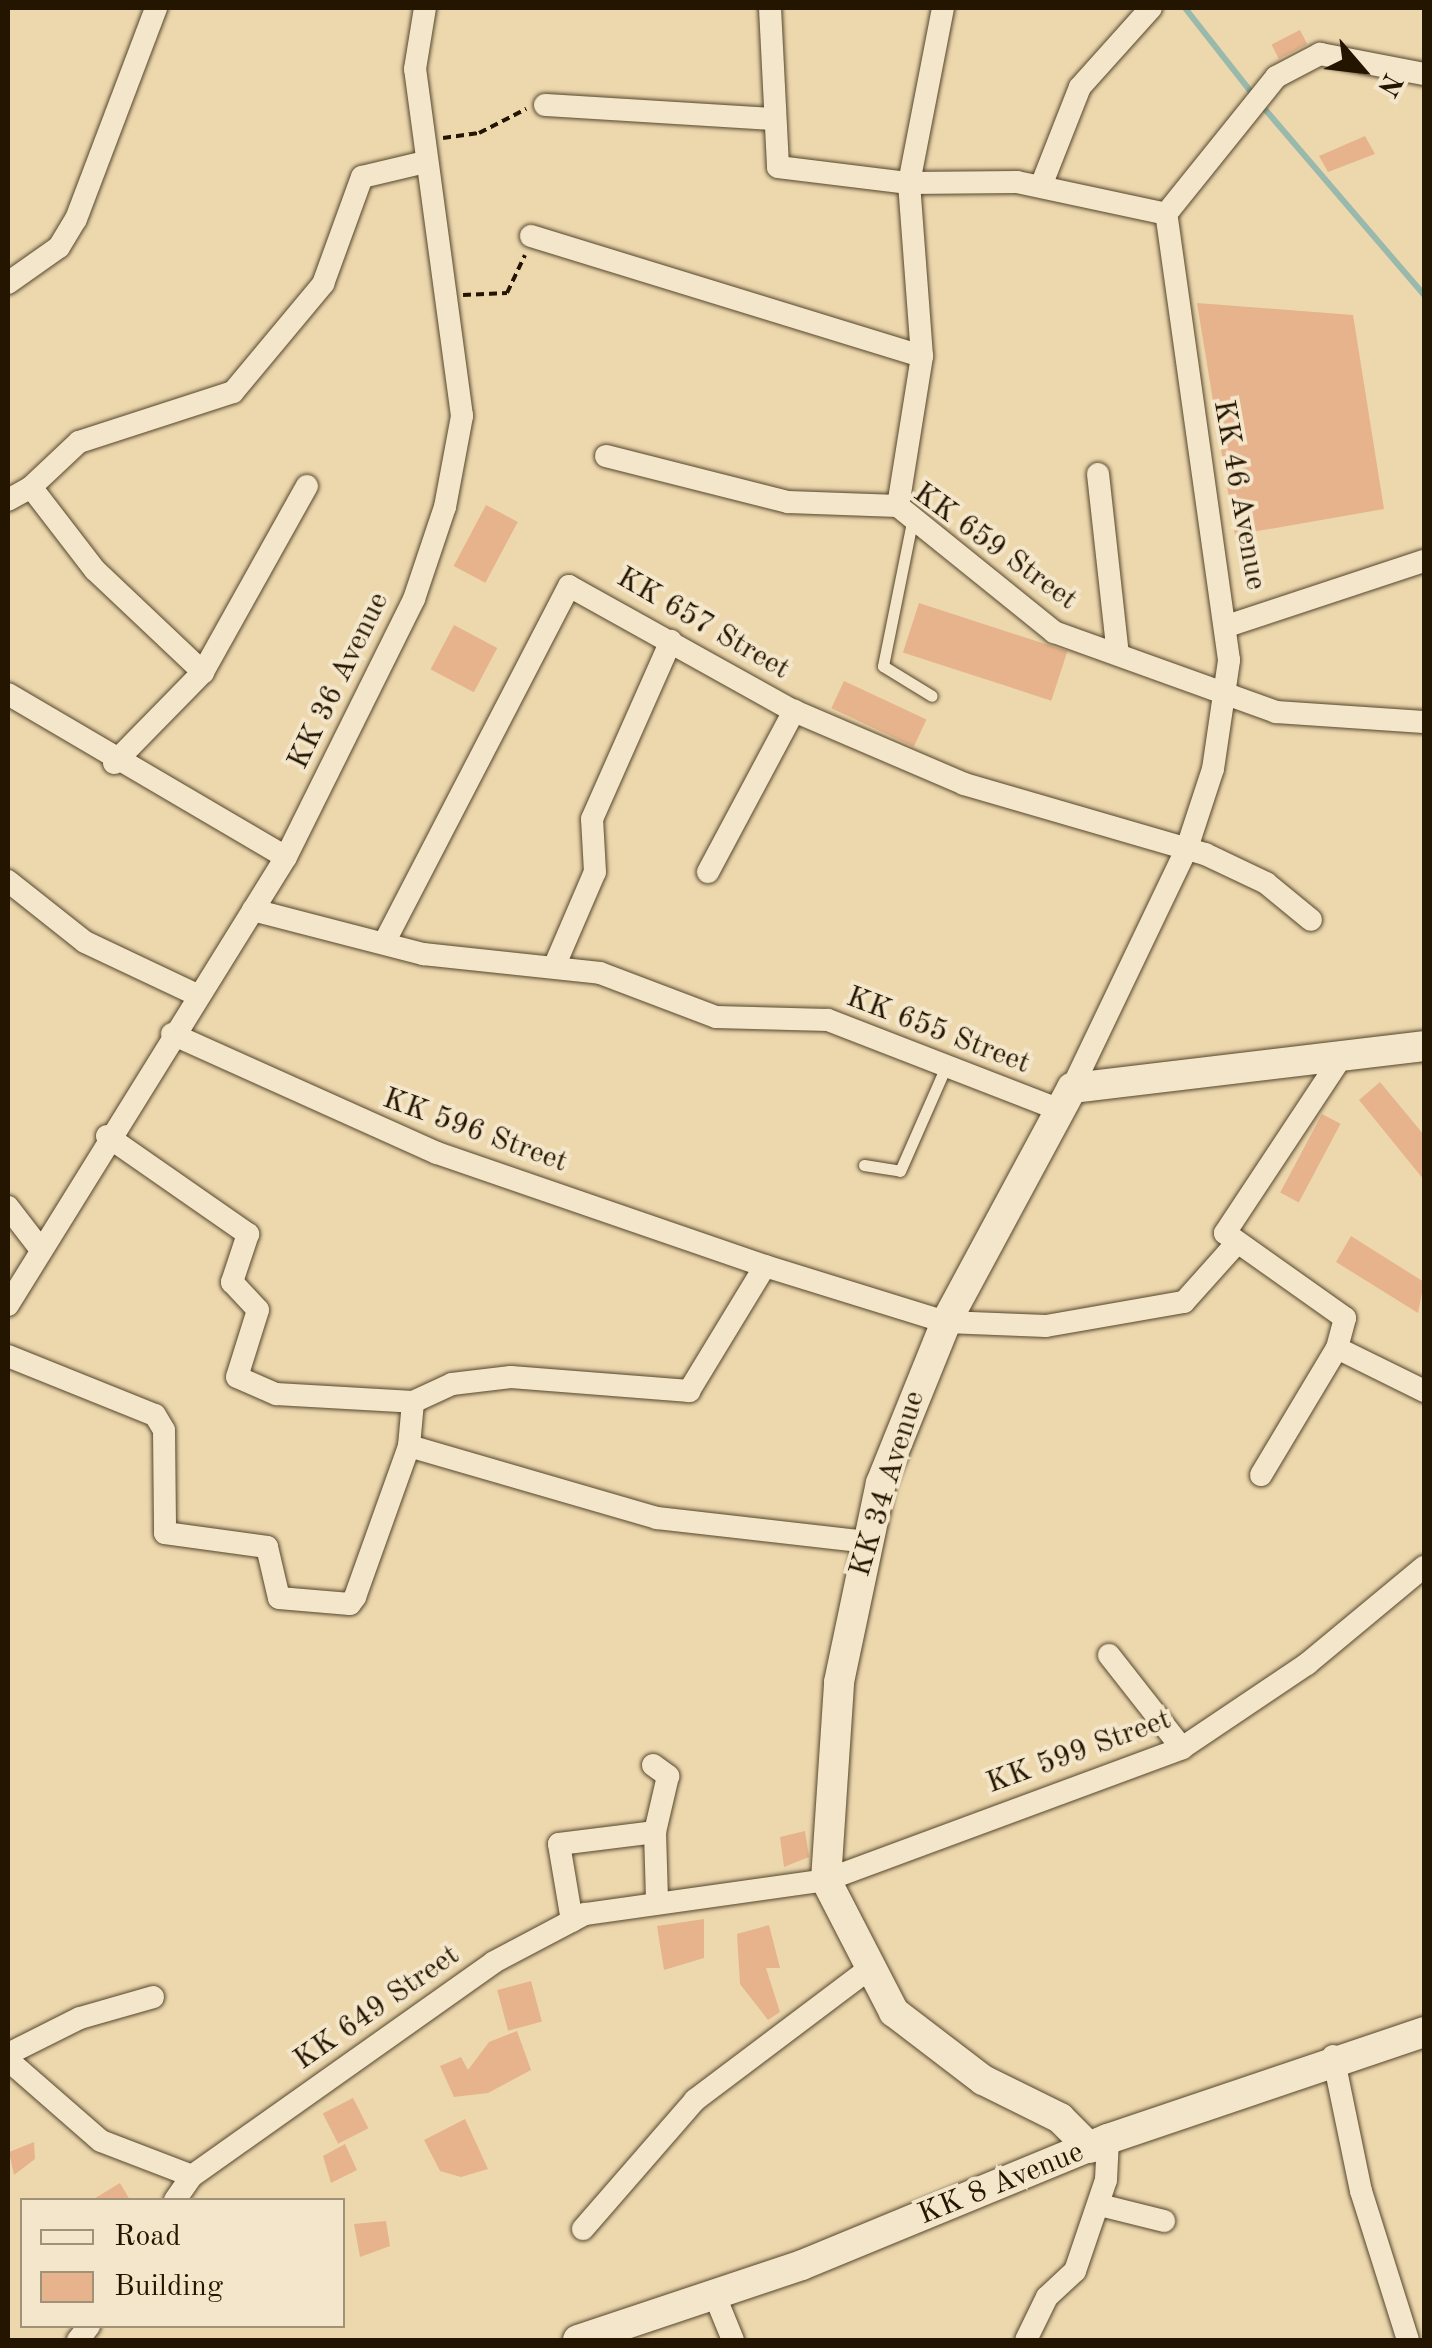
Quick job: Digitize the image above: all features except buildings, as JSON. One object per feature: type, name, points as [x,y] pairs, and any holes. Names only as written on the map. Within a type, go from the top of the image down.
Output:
[{"type":"main road","points":[[1066,1099],[1424,1046]]},
{"type":"main road","name":"KK 34 Avenue","points":[[1066,1099],[946,1322],[903,1420],[867,1542],[838,1682],[826,1880],[866,1971],[923,2040],[1099,2143]]},
{"type":"main road","name":"KK 8 Avenue","points":[[578,2340],[715,2296],[1099,2143],[1333,2056],[1424,2032]]},
{"type":"street","points":[[8,283],[59,247],[76,219],[156,8]]},
{"type":"street","name":"KK 36 Avenue","points":[[8,1306],[38,1246],[286,857],[414,599],[444,507],[462,416],[449,296],[425,162],[415,69],[425,8]]},
{"type":"street","points":[[770,8],[778,167],[909,183],[1041,186],[1166,214],[1276,77],[1320,54],[1424,74]]},
{"type":"street","points":[[906,512],[922,356],[909,183],[943,8]]},
{"type":"street","points":[[1041,186],[1080,87],[1151,8]]},
{"type":"street","points":[[545,105],[774,119]]},
{"type":"street","points":[[8,500],[31,487],[78,442],[234,392],[323,284],[354,187],[425,162]]},
{"type":"street","name":"KK 46 Avenue","points":[[1066,1099],[1188,848],[1225,692],[1230,624],[1166,214]]},
{"type":"street","points":[[531,236],[922,356]]},
{"type":"street","name":"KK 659 Street","points":[[606,456],[788,502],[906,512],[1047,628],[1276,712],[1424,722]]},
{"type":"street","points":[[1098,474],[1118,654]]},
{"type":"street","points":[[114,764],[203,672],[307,486]]},
{"type":"street","points":[[31,487],[95,570],[203,672]]},
{"type":"street","points":[[1230,624],[1424,561]]},
{"type":"street","name":"KK 657 Street","points":[[384,943],[560,591],[579,587],[794,711],[964,784],[1188,848],[1266,883],[1311,920]]},
{"type":"street","points":[[554,967],[595,872],[592,819],[671,642]]},
{"type":"street","points":[[8,694],[114,764],[286,857]]},
{"type":"street","points":[[708,872],[794,711]]},
{"type":"street","points":[[8,881],[85,942],[196,994]]},
{"type":"street","name":"KK 655 Street","points":[[254,910],[384,943],[634,981],[716,1017],[828,1020],[946,1066],[1066,1099]]},
{"type":"street","name":"KK 596 Street","points":[[172,1034],[437,1153],[765,1266],[946,1322],[1046,1326],[1184,1302],[1234,1246]]},
{"type":"street","points":[[1261,1475],[1338,1348],[1338,1312],[1234,1246],[1229,1222],[1344,1055]]},
{"type":"street","points":[[107,1136],[248,1234],[232,1282],[258,1310],[236,1377],[276,1394],[412,1402],[482,1378],[693,1387],[765,1266]]},
{"type":"street","points":[[8,1207],[38,1246]]},
{"type":"street","points":[[1338,1348],[1424,1392]]},
{"type":"street","points":[[8,1356],[154,1415],[164,1430],[165,1534],[267,1548],[279,1598],[350,1604],[409,1446],[412,1402]]},
{"type":"street","points":[[409,1446],[657,1518],[867,1542]]},
{"type":"street","name":"KK 599 Street","points":[[826,1880],[1182,1748],[1308,1664],[1424,1567]]},
{"type":"street","points":[[1108,1655],[1182,1748]]},
{"type":"street","points":[[652,1765],[668,1776],[654,1832],[657,1899]]},
{"type":"street","points":[[572,1921],[559,1844],[654,1832]]},
{"type":"street","name":"KK 649 Street","points":[[192,2176],[494,1962],[572,1921],[657,1899],[826,1880]]},
{"type":"street","points":[[582,2229],[696,2100],[866,1971]]},
{"type":"street","points":[[153,1998],[80,2018],[8,2057],[101,2140],[192,2176],[177,2198]]},
{"type":"street","points":[[1333,2056],[1361,2191],[1408,2340]]},
{"type":"street","points":[[1026,2340],[1048,2296],[1076,2271],[1100,2205],[1099,2143]]},
{"type":"street","points":[[1100,2205],[1164,2221]]},
{"type":"street","points":[[715,2296],[733,2340]]},
{"type":"lane","points":[[906,512],[882,666],[932,696]]},
{"type":"lane","points":[[864,1165],[900,1171],[946,1066]]},
{"type":"path","points":[[424,133],[455,140],[545,105]]},
{"type":"path","points":[[449,296],[507,293],[531,236]]},
{"type":"waterway","points":[[1185,8],[1251,92]]},
{"type":"waterway","points":[[1263,107],[1424,295]]}]
